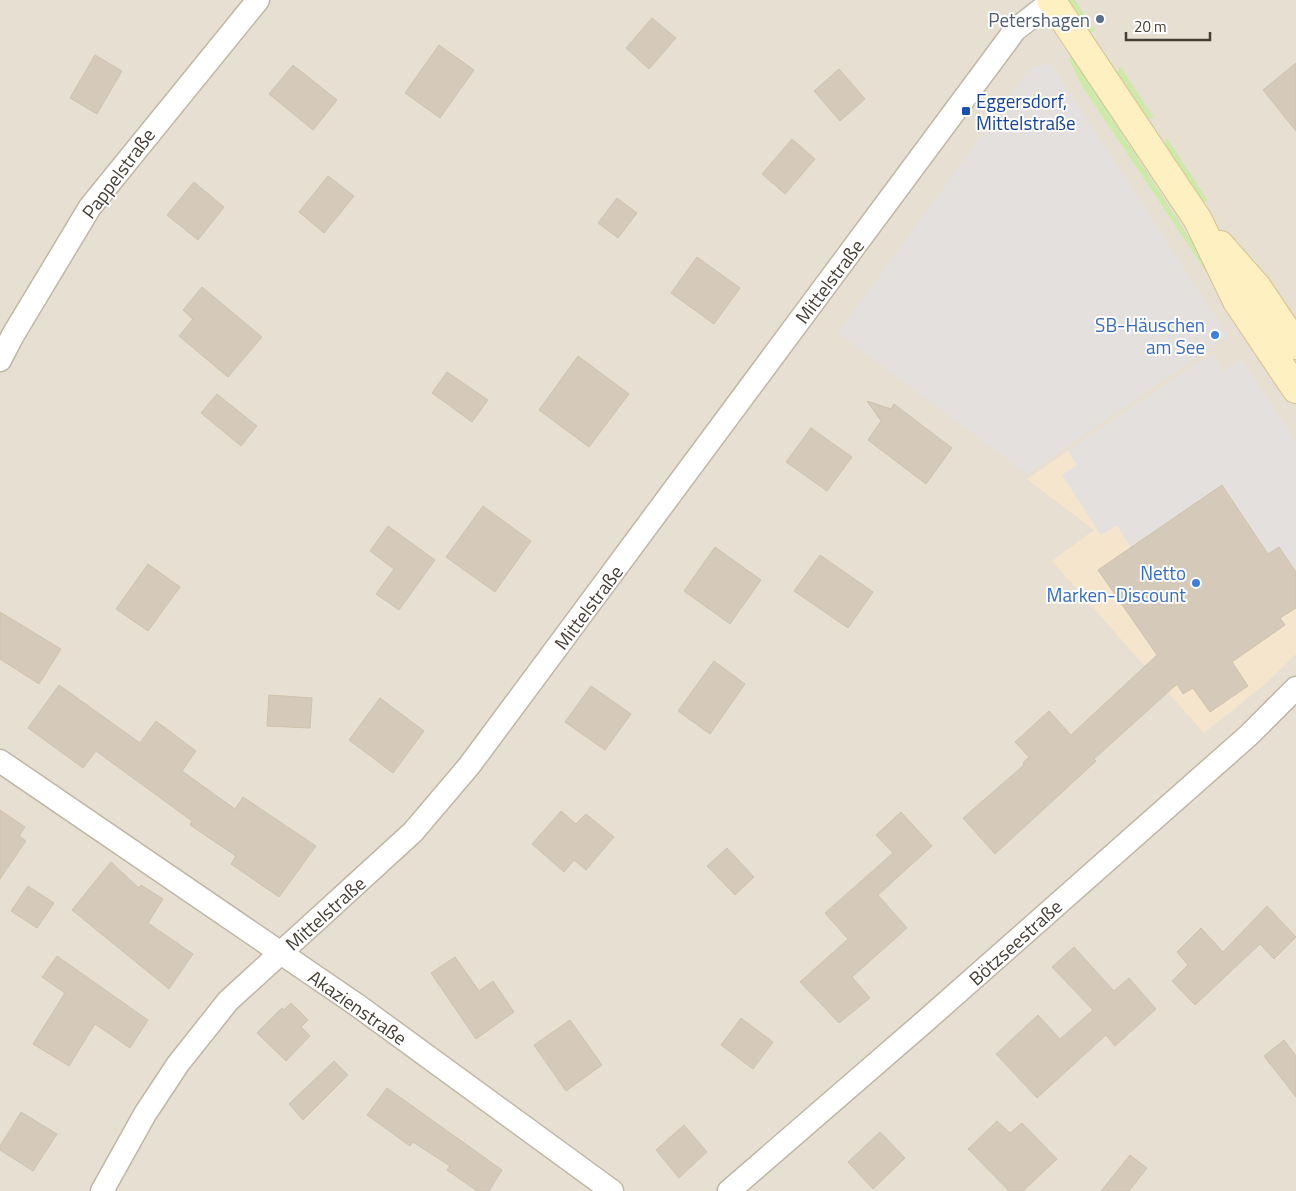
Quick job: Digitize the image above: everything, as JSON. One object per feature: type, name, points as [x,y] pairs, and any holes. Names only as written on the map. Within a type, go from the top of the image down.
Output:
[{"type":"main road","points":[[1052,1],[1198,220],[1237,301],[1296,389]]},
{"type":"main road","points":[[1198,220],[1258,287],[1296,345]]},
{"type":"street","name":"Pappelstraße","points":[[0,360],[12,335],[90,207],[258,0]]},
{"type":"street","name":"Mittelstraße","points":[[102,1191],[144,1114],[178,1064],[228,1001],[413,832],[469,766],[1015,30],[1052,1]]},
{"type":"street","name":"Bötzseestraße","points":[[729,1191],[923,1023],[1242,741],[1296,688]]},
{"type":"street","name":"Akazienstraße","points":[[0,761],[358,1005],[612,1191]]},
{"type":"shaded area","points":[[0,0],[1296,0],[1296,1191],[0,1191]]},
{"type":"shaded area","points":[[1051,64],[1228,336],[1027,474],[838,333],[1031,67]]},
{"type":"shaded area","points":[[1212,353],[1223,371],[1241,359],[1296,442],[1296,654],[1265,684],[1204,733],[1052,561],[1094,530],[1027,479]]},
{"type":"shaded area","points":[[1212,353],[1223,371],[1241,359],[1296,442],[1296,572],[1268,554],[1222,486],[1131,548],[1117,525],[1101,535],[1062,475],[1077,465],[1068,451]]},
{"type":"green space","points":[[1068,0],[1075,0],[1095,30],[1090,33]]},
{"type":"green space","points":[[1072,57],[1202,257],[1215,285],[1080,83],[1069,59]]},
{"type":"green space","points":[[1120,66],[1154,118],[1147,119],[1117,73]]},
{"type":"green space","points":[[1167,138],[1208,201],[1202,201],[1164,144]]},
{"type":"building","points":[[652,18],[676,38],[649,69],[626,48]]},
{"type":"building","points":[[439,45],[474,70],[440,118],[405,93]]},
{"type":"building","points":[[95,55],[122,71],[97,114],[70,98]]},
{"type":"building","points":[[1296,63],[1296,131],[1263,90]]},
{"type":"building","points":[[293,65],[337,100],[313,130],[269,94]]},
{"type":"building","points":[[839,69],[865,99],[840,121],[814,91]]},
{"type":"building","points":[[792,139],[815,159],[785,194],[762,174]]},
{"type":"building","points":[[328,176],[354,196],[324,233],[299,212]]},
{"type":"building","points":[[194,182],[224,207],[198,240],[167,215]]},
{"type":"building","points":[[617,198],[637,213],[618,238],[598,223]]},
{"type":"building","points":[[697,257],[740,288],[714,324],[671,293]]},
{"type":"building","points":[[202,287],[262,337],[228,377],[179,336],[193,319],[183,310]]},
{"type":"building","points":[[578,356],[629,394],[589,447],[539,410]]},
{"type":"building","points":[[447,372],[488,400],[472,422],[432,393]]},
{"type":"building","points":[[217,394],[257,426],[241,446],[201,413]]},
{"type":"building","points":[[867,401],[891,409],[894,404],[952,448],[926,484],[868,440],[881,421]]},
{"type":"building","points":[[811,428],[852,457],[827,491],[786,462]]},
{"type":"building","points":[[1222,485],[1268,554],[1279,547],[1296,572],[1296,608],[1280,618],[1285,625],[1232,662],[1248,686],[1210,712],[1193,688],[1183,694],[1177,684],[1094,759],[1096,761],[995,854],[963,818],[1024,765],[1023,763],[1029,757],[1015,742],[1049,711],[1071,735],[1157,655],[1098,570]]},
{"type":"building","points":[[483,506],[531,541],[495,592],[446,557]]},
{"type":"building","points":[[388,526],[435,560],[399,610],[376,594],[394,569],[370,551]]},
{"type":"building","points":[[715,547],[761,580],[730,624],[684,591]]},
{"type":"building","points":[[820,555],[873,592],[848,628],[794,591]]},
{"type":"building","points":[[148,564],[180,587],[148,631],[116,609]]},
{"type":"building","points":[[0,612],[61,649],[39,684],[0,659]]},
{"type":"building","points":[[714,661],[745,684],[710,734],[678,711]]},
{"type":"building","points":[[59,685],[140,743],[156,721],[196,751],[182,771],[235,809],[243,797],[316,846],[279,897],[231,864],[236,856],[190,825],[192,821],[96,751],[83,768],[28,728]]},
{"type":"building","points":[[591,686],[631,714],[605,750],[565,722]]},
{"type":"building","points":[[269,695],[312,698],[310,728],[267,726]]},
{"type":"building","points":[[380,698],[424,731],[393,773],[349,740]]},
{"type":"building","points":[[0,810],[25,827],[19,836],[26,841],[0,879]]},
{"type":"building","points":[[561,811],[576,824],[586,814],[614,837],[586,870],[574,860],[564,872],[532,844]]},
{"type":"building","points":[[901,812],[932,846],[878,895],[907,928],[852,977],[870,998],[839,1023],[800,982],[848,939],[825,913],[893,853],[876,835]]},
{"type":"building","points":[[727,848],[754,877],[735,895],[707,866]]},
{"type":"building","points":[[111,862],[139,888],[141,885],[163,899],[148,923],[193,954],[169,989],[72,910]]},
{"type":"building","points":[[28,886],[54,903],[37,928],[11,911]]},
{"type":"building","points":[[1267,906],[1296,937],[1274,959],[1260,944],[1195,1005],[1172,981],[1188,965],[1177,952],[1201,928],[1223,952]]},
{"type":"building","points":[[1074,947],[1114,991],[1129,978],[1156,1009],[1115,1046],[1106,1035],[1037,1098],[996,1054],[1038,1015],[1060,1039],[1093,1010],[1052,967]]},
{"type":"building","points":[[57,956],[148,1020],[130,1048],[95,1024],[69,1066],[33,1044],[65,993],[42,977]]},
{"type":"building","points":[[455,957],[479,991],[493,981],[514,1012],[476,1039],[431,973]]},
{"type":"building","points":[[291,1003],[308,1020],[301,1027],[310,1036],[286,1061],[257,1033],[282,1008],[284,1010]]},
{"type":"building","points":[[741,1018],[773,1042],[753,1069],[721,1045]]},
{"type":"building","points":[[570,1020],[602,1065],[566,1091],[534,1045]]},
{"type":"building","points":[[1284,1040],[1296,1056],[1296,1097],[1264,1056]]},
{"type":"building","points":[[334,1061],[348,1075],[303,1120],[289,1104]]},
{"type":"building","points":[[387,1088],[502,1170],[489,1191],[477,1191],[447,1170],[450,1166],[413,1142],[410,1146],[367,1115]]},
{"type":"building","points":[[21,1112],[57,1134],[33,1171],[0,1150],[0,1146]]},
{"type":"building","points":[[997,1121],[1010,1133],[1022,1123],[1057,1159],[1023,1191],[1009,1191],[968,1149]]},
{"type":"building","points":[[684,1125],[707,1152],[679,1178],[656,1150]]},
{"type":"building","points":[[880,1132],[905,1158],[873,1189],[848,1162]]},
{"type":"building","points":[[1130,1155],[1147,1168],[1129,1191],[1101,1191]]},
{"type":"place","name":"Petershagen","points":[[1100,19]]},
{"type":"place","name":"Eggersdorf, Mittelstraße","points":[[966,111]]},
{"type":"place","name":"SB-Häuschen am See","points":[[1215,335]]},
{"type":"place","name":"Netto Marken-Discount","points":[[1196,583]]}]
